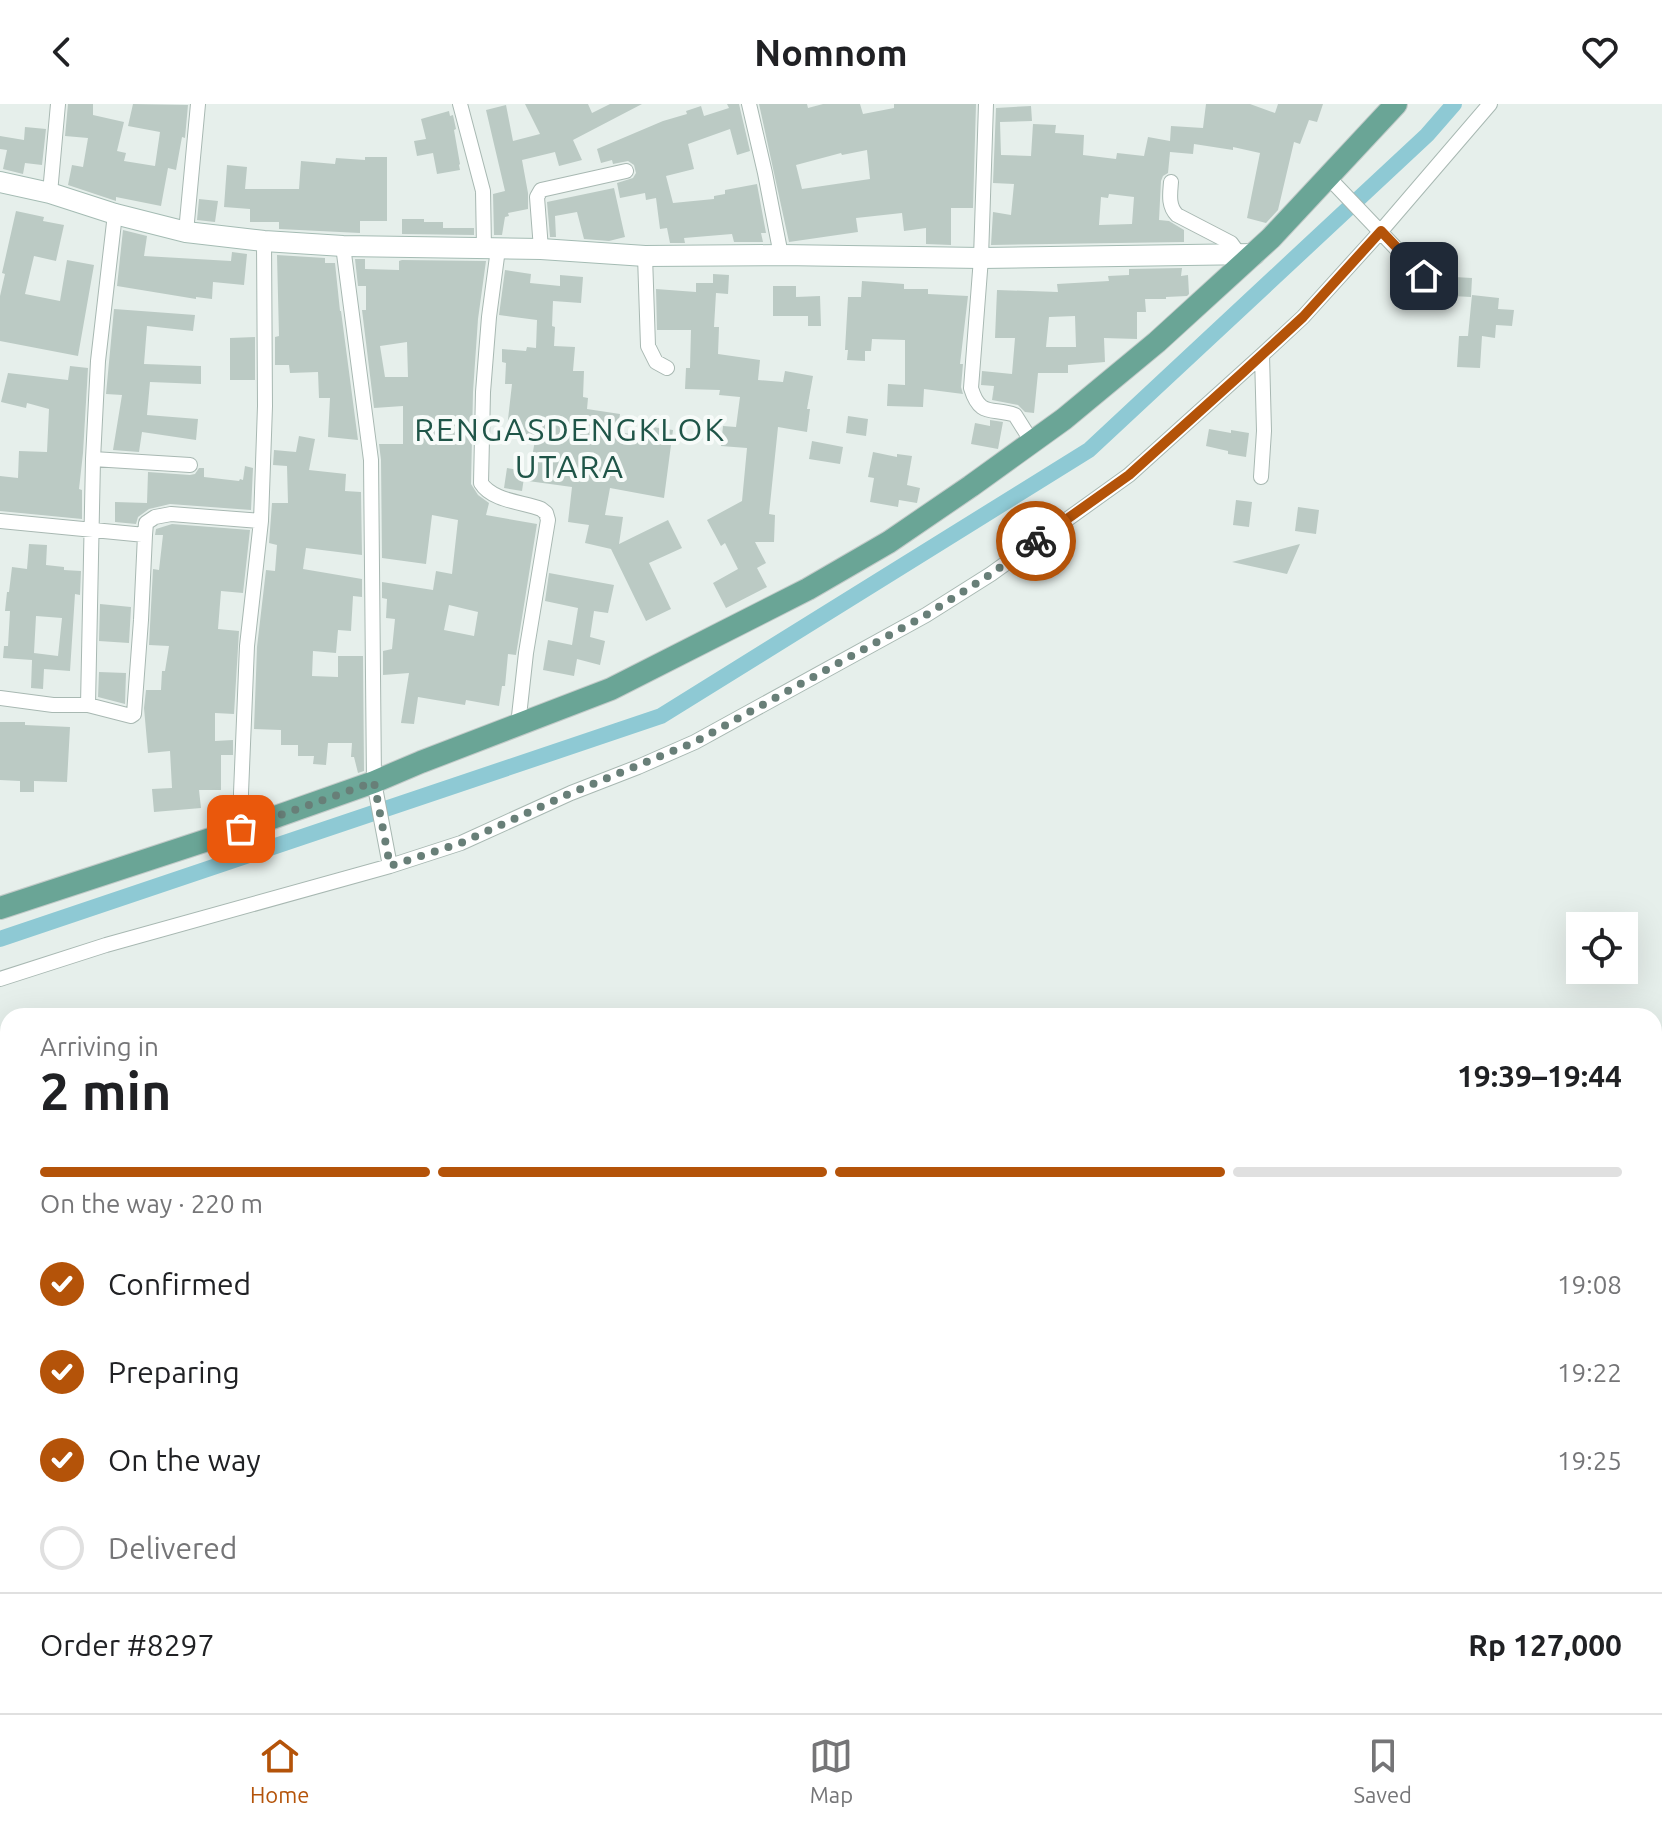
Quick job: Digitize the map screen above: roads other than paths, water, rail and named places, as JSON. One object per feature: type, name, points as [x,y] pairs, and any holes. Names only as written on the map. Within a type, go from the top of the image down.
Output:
[{"type":"main road","points":[[0,908],[375,788],[421,762],[611,689],[808,589],[889,542],[1032,442],[1157,342],[1329,178],[1394,105]]},
{"type":"street","points":[[50,193],[58,104]]},
{"type":"street","points":[[186,232],[198,104]]},
{"type":"street","points":[[460,104],[483,191],[491,249],[481,483],[484,489],[495,495],[541,509],[548,520],[526,653],[518,725]]},
{"type":"street","points":[[749,104],[781,255]]},
{"type":"street","points":[[986,104],[981,258],[971,380],[979,405],[984,409],[1015,415],[1032,442]]},
{"type":"street","points":[[0,979],[389,859],[461,843],[695,742],[926,615],[991,574],[1129,475],[1262,355],[1303,317],[1377,227],[1490,104]]},
{"type":"street","points":[[541,249],[537,197],[541,190],[626,171]]},
{"type":"street","points":[[1329,178],[1431,285]]},
{"type":"street","points":[[0,182],[186,232],[343,246],[541,249],[645,256],[981,258],[1247,254]]},
{"type":"street","points":[[1171,182],[1170,201],[1177,215],[1247,254]]},
{"type":"street","points":[[88,705],[98,361],[115,214]]},
{"type":"street","points":[[241,829],[247,646],[261,521],[265,406],[264,241]]},
{"type":"street","points":[[343,246],[371,460],[375,788],[389,859]]},
{"type":"street","points":[[645,256],[648,346],[656,362],[667,368]]},
{"type":"street","points":[[1261,477],[1264,431],[1262,355]]},
{"type":"street","points":[[93,459],[190,465]]},
{"type":"street","points":[[0,698],[53,705],[88,705],[131,716],[135,712],[146,523],[151,518],[171,514],[261,521]]},
{"type":"street","points":[[0,521],[145,535]]},
{"type":"waterway","points":[[0,939],[661,716],[1089,450],[1427,135],[1454,104]]},
{"type":"district","name":"RENGASDENGKLOK UTARA","points":[[570,448]]}]
